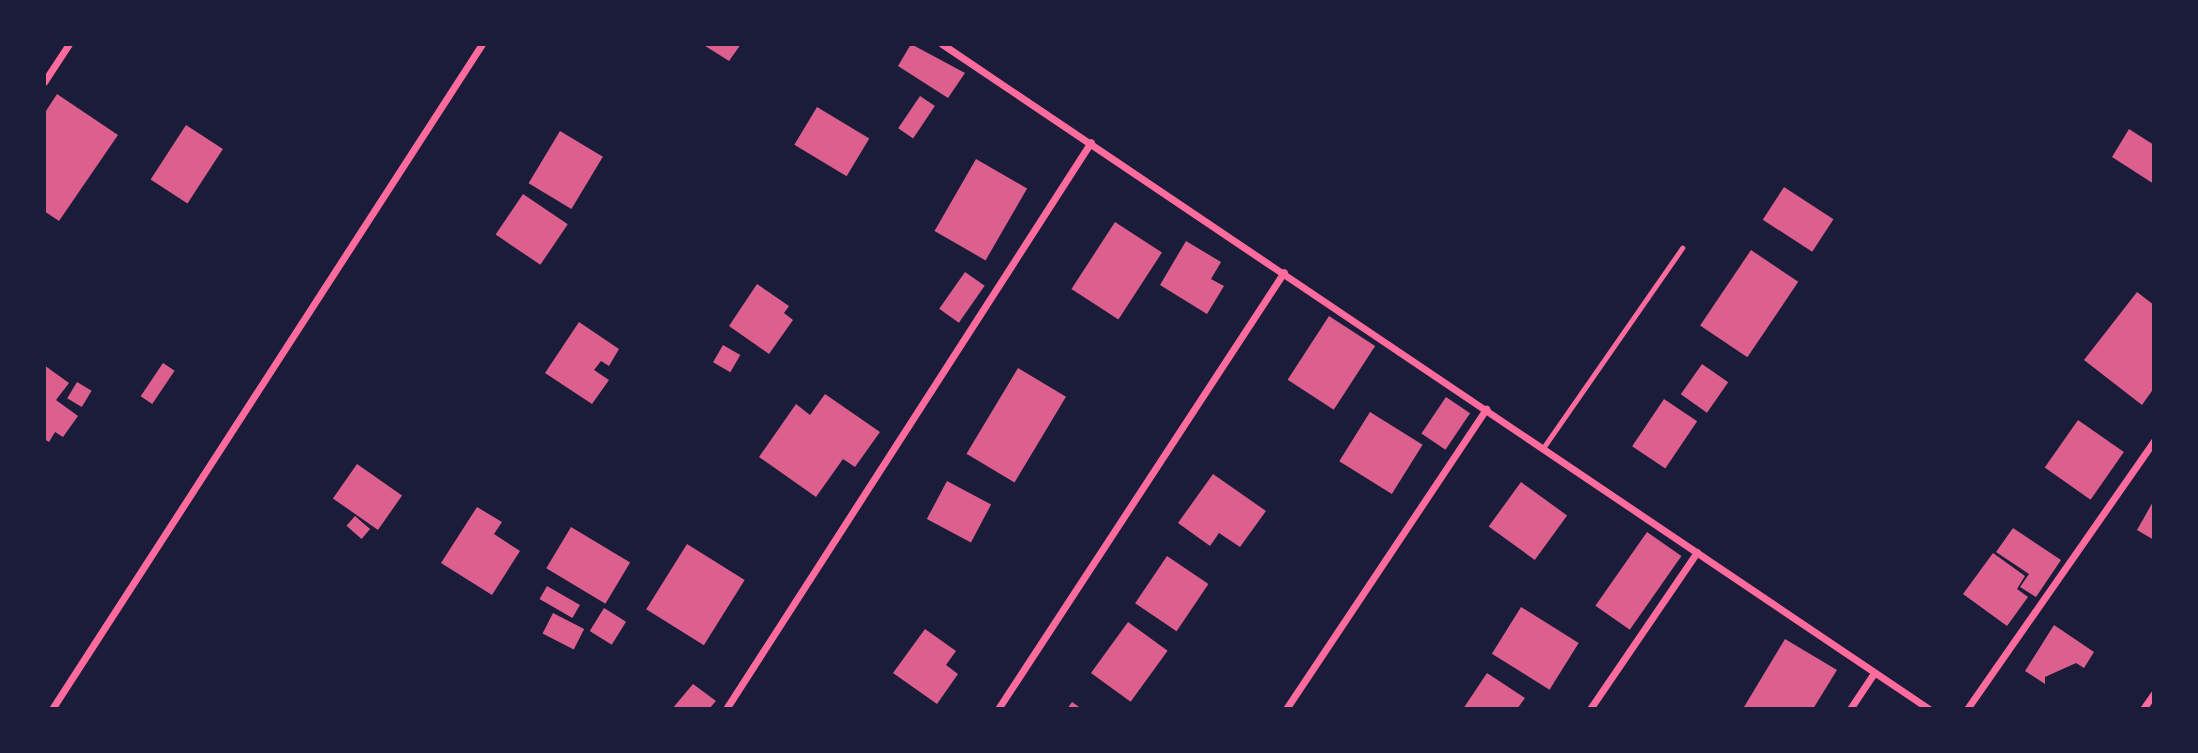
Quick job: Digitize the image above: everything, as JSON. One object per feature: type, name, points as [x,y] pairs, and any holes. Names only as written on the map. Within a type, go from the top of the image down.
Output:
[{"type":"street","points":[[44,82],[69,44]]},
{"type":"street","points":[[51,709],[482,44]]},
{"type":"street","points":[[942,44],[1929,709]]},
{"type":"street","points":[[726,709],[1091,142]]},
{"type":"street","points":[[998,709],[1284,272]]},
{"type":"street","points":[[1286,709],[1486,410]]},
{"type":"street","points":[[1967,709],[2154,441]]},
{"type":"street","points":[[1590,709],[1697,552]]},
{"type":"street","points":[[1850,709],[1874,673]]},
{"type":"street","points":[[2143,709],[2154,693]]},
{"type":"lane","points":[[1543,448],[1682,248]]},
{"type":"building","points":[[702,44],[741,44],[729,61]]},
{"type":"building","points":[[911,44],[965,73],[948,98],[898,66]]},
{"type":"building","points":[[57,94],[118,135],[59,221],[44,211],[44,114]]},
{"type":"building","points":[[920,96],[935,106],[913,138],[898,128]]},
{"type":"building","points":[[817,107],[869,138],[847,176],[794,145]]},
{"type":"building","points":[[186,125],[223,149],[187,203],[151,180]]},
{"type":"building","points":[[2129,129],[2154,145],[2154,184],[2112,157]]},
{"type":"building","points":[[560,131],[603,157],[571,209],[529,183]]},
{"type":"building","points":[[976,159],[1027,188],[986,260],[934,231]]},
{"type":"building","points":[[1784,187],[1833,219],[1812,252],[1763,220]]},
{"type":"building","points":[[523,194],[568,224],[540,265],[496,235]]},
{"type":"building","points":[[1115,222],[1162,252],[1118,320],[1071,289]]},
{"type":"building","points":[[1186,241],[1221,262],[1211,279],[1224,286],[1207,314],[1160,285]]},
{"type":"building","points":[[1751,250],[1798,282],[1747,357],[1700,325]]},
{"type":"building","points":[[965,272],[985,286],[959,323],[939,309]]},
{"type":"building","points":[[757,284],[789,306],[784,313],[793,320],[769,354],[729,326]]},
{"type":"building","points":[[2137,292],[2154,305],[2154,388],[2142,405],[2084,360]]},
{"type":"building","points":[[1329,316],[1375,346],[1334,410],[1288,380]]},
{"type":"building","points":[[579,322],[619,349],[609,366],[601,361],[594,370],[609,380],[592,404],[545,373]]},
{"type":"building","points":[[723,345],[740,355],[730,372],[713,362]]},
{"type":"building","points":[[163,363],[175,371],[152,404],[141,396]]},
{"type":"building","points":[[1702,364],[1728,382],[1707,413],[1681,394]]},
{"type":"building","points":[[44,365],[69,383],[56,400],[78,416],[63,437],[55,432],[49,442],[44,439]]},
{"type":"building","points":[[1018,368],[1066,397],[1014,483],[966,454]]},
{"type":"building","points":[[77,382],[92,391],[82,407],[67,398]]},
{"type":"building","points":[[825,394],[880,432],[855,467],[843,459],[816,497],[759,457],[796,404],[810,415]]},
{"type":"building","points":[[1446,397],[1470,413],[1445,450],[1421,433]]},
{"type":"building","points":[[1664,399],[1697,421],[1665,469],[1632,446]]},
{"type":"building","points":[[1370,412],[1423,445],[1392,494],[1339,461]]},
{"type":"building","points":[[2078,420],[2124,452],[2091,500],[2045,468]]},
{"type":"building","points":[[357,464],[402,496],[378,530],[333,498]]},
{"type":"building","points":[[1213,474],[1266,511],[1240,547],[1219,533],[1210,546],[1178,523]]},
{"type":"building","points":[[947,481],[991,504],[971,542],[927,519]]},
{"type":"building","points":[[1521,482],[1567,516],[1535,560],[1489,526]]},
{"type":"building","points":[[2154,500],[2154,540],[2137,530]]},
{"type":"building","points":[[477,507],[502,522],[494,534],[520,551],[492,595],[441,563]]},
{"type":"building","points":[[355,516],[370,529],[362,539],[346,526]]},
{"type":"building","points":[[571,527],[630,563],[605,604],[546,568]]},
{"type":"building","points":[[2013,528],[2061,560],[2036,597],[2020,587],[2029,574],[1996,552]]},
{"type":"building","points":[[1647,532],[1681,556],[1630,630],[1595,606]]},
{"type":"building","points":[[687,544],[745,580],[704,645],[646,609]]},
{"type":"building","points":[[1993,553],[2025,576],[2017,589],[2028,597],[2007,626],[1963,594]]},
{"type":"building","points":[[1167,556],[1208,584],[1177,631],[1135,603]]},
{"type":"building","points":[[547,586],[580,605],[572,618],[540,599]]},
{"type":"building","points":[[1521,607],[1579,643],[1550,690],[1492,654]]},
{"type":"building","points":[[604,608],[626,622],[612,645],[590,631]]},
{"type":"building","points":[[553,613],[584,629],[574,649],[543,633]]},
{"type":"building","points":[[1128,622],[1168,651],[1131,702],[1091,673]]},
{"type":"building","points":[[2054,625],[2094,652],[2084,668],[2076,663],[2045,677],[2045,684],[2025,671]]},
{"type":"building","points":[[925,629],[956,651],[946,665],[958,674],[937,704],[893,673]]},
{"type":"building","points":[[1785,639],[1837,670],[1813,709],[1744,707]]},
{"type":"building","points":[[1487,673],[1525,698],[1517,709],[1463,709]]},
{"type":"building","points":[[693,684],[716,701],[709,709],[672,709]]},
{"type":"building","points":[[1072,702],[1082,709],[1067,709]]}]
